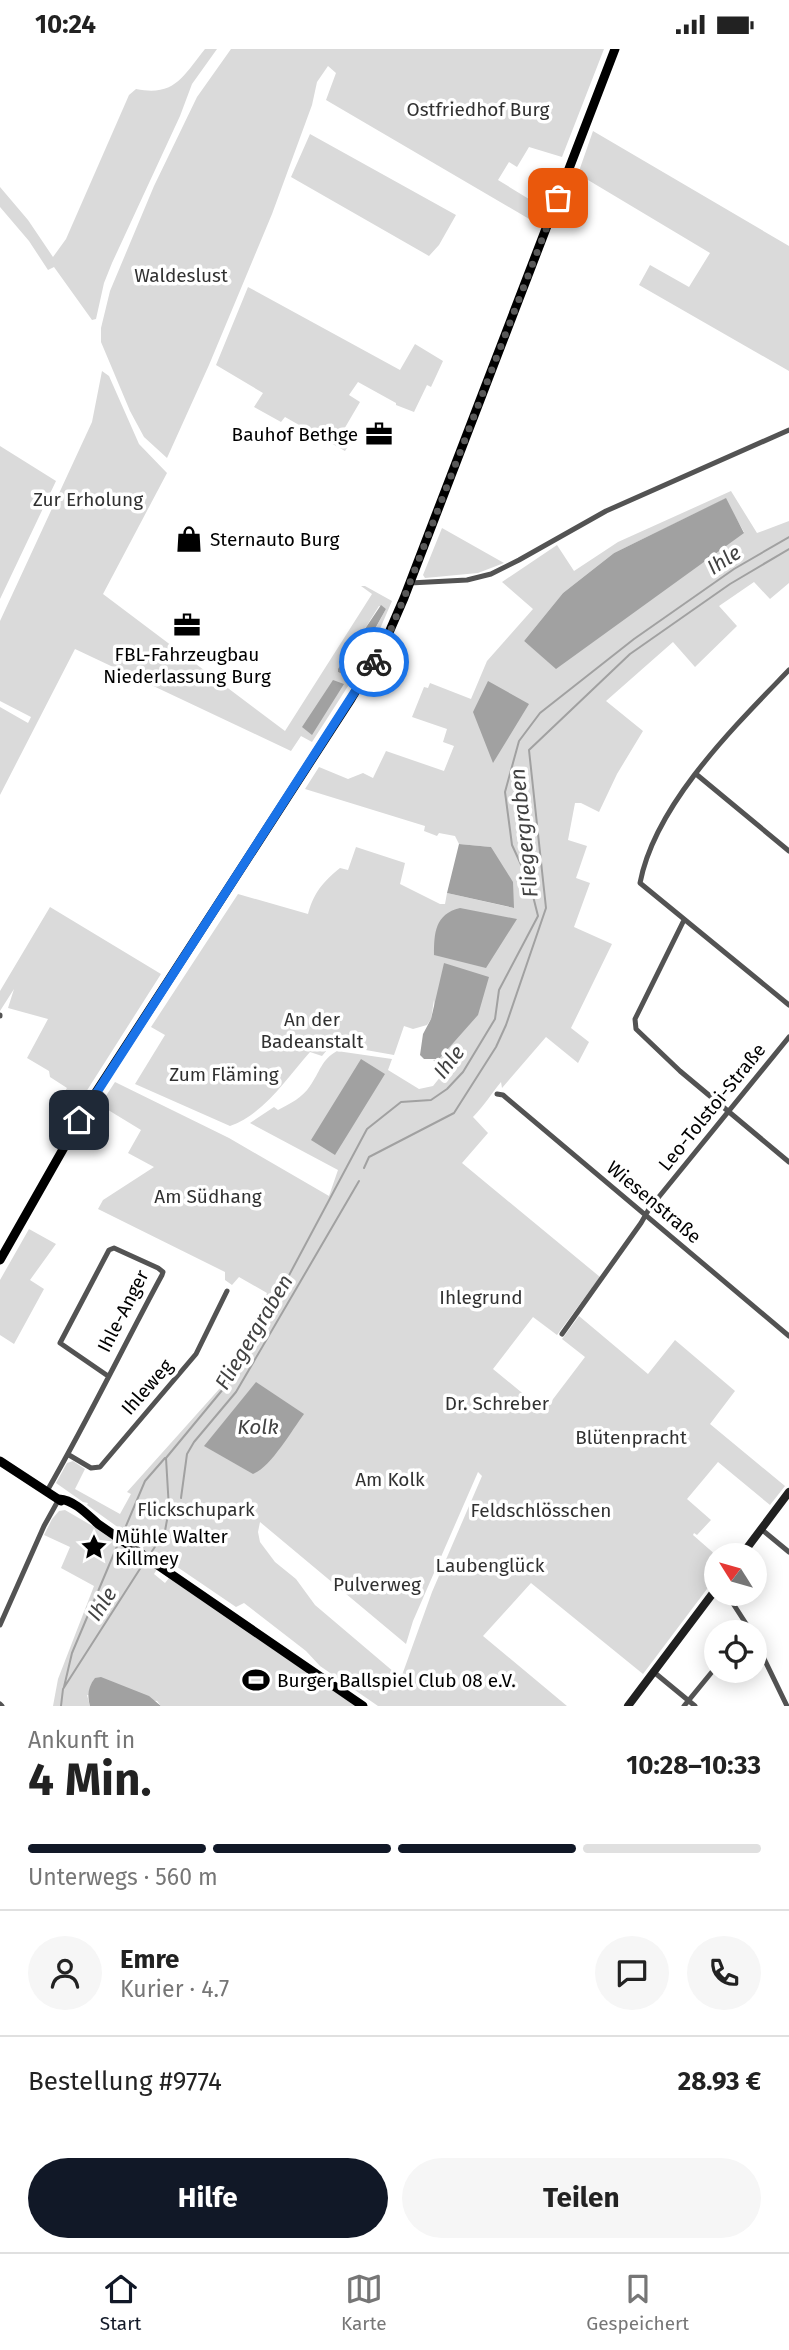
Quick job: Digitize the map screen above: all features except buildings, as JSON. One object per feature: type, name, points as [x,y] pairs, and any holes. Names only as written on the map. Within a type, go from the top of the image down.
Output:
[{"type":"main road","points":[[0,1260],[5,1244],[91,1100],[370,668],[389,634],[615,49]]},
{"type":"main road","points":[[0,1461],[59,1499],[74,1504],[98,1524],[363,1706]]},
{"type":"main road","points":[[751,1543],[789,1492]]},
{"type":"main road","points":[[628,1706],[704,1606]]},
{"type":"street","points":[[410,583],[467,580],[491,574],[612,508],[789,430]]},
{"type":"street","points":[[788,674],[696,774],[660,827],[640,883],[789,1006]]},
{"type":"street","points":[[696,774],[789,851]]},
{"type":"street","points":[[684,920],[638,1012],[635,1026],[642,1037],[789,1162]]},
{"type":"street","name":"Leo-Tolstoi-Straße","points":[[562,1334],[645,1215],[789,1037]]},
{"type":"street","name":"Wiesenstraße","points":[[497,1094],[503,1095],[789,1336]]},
{"type":"street","name":"Ihle-Anger","points":[[47,1491],[69,1455],[163,1272],[114,1248],[109,1250],[60,1343],[108,1376]]},
{"type":"street","name":"Ihleweg","points":[[69,1455],[91,1468],[100,1467],[196,1354],[226,1291]]},
{"type":"street","points":[[0,1625],[44,1526],[59,1499]]},
{"type":"street","points":[[761,1529],[789,1552]]},
{"type":"street","points":[[767,1665],[787,1706]]},
{"type":"street","points":[[655,1673],[686,1703],[695,1706]]},
{"type":"street","points":[[686,1703],[704,1681]]},
{"type":"green space","points":[[205,49],[217,49],[192,84],[180,116],[112,263],[104,283],[96,319],[92,320],[54,267],[48,270],[29,241],[0,207],[0,187],[28,220],[53,257],[66,239],[129,95],[136,89],[149,91],[169,87],[184,76]]},
{"type":"green space","name":"Waldeslust","points":[[231,49],[604,49],[562,157],[529,147],[517,167],[509,162],[498,180],[542,207],[536,223],[326,100],[336,73],[328,66],[317,82],[312,105],[272,214],[167,458],[144,437],[130,411],[101,342],[101,328],[110,291],[154,186],[197,97]]},
{"type":"green space","points":[[593,131],[789,246],[789,371],[639,285],[650,265],[689,287],[710,253],[578,174]]},
{"type":"green space","points":[[310,134],[456,215],[439,245],[429,256],[291,177]]},
{"type":"green space","points":[[248,287],[400,370],[415,344],[443,361],[431,387],[427,385],[414,412],[396,405],[358,382],[349,395],[360,402],[343,431],[354,437],[345,451],[285,417],[281,422],[254,407],[263,393],[216,365]]},
{"type":"green space","name":"Zur Erholung","points":[[102,371],[109,376],[139,444],[167,473],[103,594],[285,731],[372,594],[361,586],[392,601],[370,652],[312,742],[301,736],[291,751],[75,649],[0,795],[0,707],[28,723],[31,717],[0,701],[0,621],[92,422]],"holes":[[[379,606],[386,609],[349,677],[338,672]]]},
{"type":"green space","points":[[0,446],[56,481],[0,599]]},
{"type":"green space","points":[[731,491],[757,533],[789,521],[789,583],[770,599],[754,582],[719,606],[737,626],[695,667],[673,642],[606,701],[643,731],[617,774],[599,812],[581,803],[575,803],[568,840],[587,846],[576,878],[590,883],[574,927],[612,944],[571,1028],[589,1042],[578,1063],[546,1037],[502,1088],[501,1082],[473,1117],[488,1133],[462,1163],[600,1277],[557,1335],[533,1317],[493,1369],[544,1411],[585,1357],[562,1339],[579,1316],[648,1374],[675,1340],[735,1391],[710,1424],[785,1486],[770,1505],[718,1462],[687,1499],[711,1520],[697,1535],[693,1535],[704,1545],[704,1593],[643,1674],[531,1583],[483,1636],[567,1706],[378,1706],[320,1666],[306,1651],[244,1603],[236,1607],[164,1558],[154,1574],[165,1583],[169,1578],[356,1706],[161,1706],[157,1701],[87,1695],[90,1706],[53,1706],[58,1679],[94,1586],[61,1568],[70,1547],[44,1535],[52,1519],[59,1511],[65,1510],[137,1556],[144,1546],[87,1505],[88,1503],[56,1483],[67,1463],[73,1461],[85,1469],[75,1489],[120,1514],[131,1494],[127,1492],[230,1377],[267,1293],[239,1277],[232,1285],[225,1280],[225,1272],[98,1209],[103,1200],[154,1167],[128,1153],[141,1130],[100,1105],[115,1082],[229,1138],[329,1196],[338,1170],[250,1123],[274,1107],[278,1110],[300,1097],[324,1062],[337,1051],[392,1059],[388,1070],[419,1089],[433,1086],[445,1071],[433,1060],[439,1059],[434,1000],[431,1019],[427,1025],[413,1029],[404,1026],[394,1055],[332,1044],[322,1056],[310,1052],[264,1104],[254,1113],[230,1126],[135,1084],[165,1035],[151,1027],[238,894],[308,914],[316,893],[324,883],[340,868],[348,870],[356,847],[405,863],[400,884],[440,904],[445,904],[447,893],[513,908],[491,847],[459,844],[455,836],[439,833],[437,836],[424,831],[425,826],[305,789],[319,767],[348,779],[363,773],[373,778],[386,751],[444,771],[454,746],[443,742],[447,729],[412,717],[424,687],[428,688],[430,683],[471,699],[487,661],[533,609],[502,582],[557,545],[574,571],[618,542]],"holes":[[[725,499],[744,532],[556,668],[524,641],[563,593],[614,553]],[[478,1472],[482,1476],[432,1592],[401,1678],[315,1605],[296,1579],[275,1562],[260,1542],[260,1522],[406,1644],[413,1621]]]},
{"type":"green space","points":[[442,528],[504,563],[478,573],[425,578],[423,575]]},
{"type":"green space","points":[[50,907],[161,974],[65,1125],[49,1116],[67,1088],[50,1077],[49,1071],[27,1058],[48,1019],[8,1008],[14,989],[0,1011],[0,991]]},
{"type":"green space","points":[[29,1229],[56,1244],[30,1280],[44,1289],[14,1344],[0,1335],[0,1280]]},
{"type":"water","points":[[726,498],[744,533],[556,669],[524,641],[563,593],[614,553]]},
{"type":"water","points":[[381,605],[386,609],[348,677],[338,672],[338,669]]},
{"type":"water","points":[[333,680],[344,684],[312,735],[302,727]]},
{"type":"water","points":[[488,681],[529,704],[493,763],[473,712]]},
{"type":"water","points":[[459,844],[491,847],[513,882],[514,908],[447,893]]},
{"type":"water","points":[[460,908],[517,919],[486,968],[434,955],[438,925],[445,915]]},
{"type":"water","points":[[444,963],[489,977],[478,1015],[439,1059],[424,1059],[420,1055],[423,1034],[431,1019]]},
{"type":"water","points":[[361,1059],[385,1074],[335,1155],[311,1140]]},
{"type":"water","name":"Kolk","points":[[256,1382],[304,1414],[274,1456],[253,1474],[204,1446]]},
{"type":"water","points":[[101,1677],[149,1696],[161,1706],[90,1706],[90,1688],[95,1678]]},
{"type":"waterway","name":"Ihle","points":[[149,1556],[165,1531],[169,1509],[166,1458],[238,1371],[367,1129],[401,1102],[431,1100],[447,1089],[463,1072],[495,1019],[499,990],[538,916],[530,884],[512,845],[505,792],[519,741],[540,713],[634,639],[734,569],[789,537]]},
{"type":"waterway","name":"Fliegergraben","points":[[364,1168],[369,1157],[454,1113],[496,1047],[506,1025],[546,908],[529,750],[630,654],[730,584],[789,549]]},
{"type":"waterway","name":"Fliegergraben","points":[[181,1498],[187,1454],[236,1392],[359,1181]]},
{"type":"waterway","points":[[123,1533],[145,1481],[165,1458]]},
{"type":"waterway","points":[[64,1687],[72,1653],[118,1544]]},
{"type":"waterway","name":"Ihle","points":[[61,1706],[63,1689],[145,1561]]},
{"type":"way so far","points":[[374,662],[404,598],[558,198]]},
{"type":"place","name":"Bauhof Bethge","points":[[379,434]]},
{"type":"place","name":"Sternauto Burg","points":[[189,539]]},
{"type":"place","name":"FBL-Fahrzeugbau Niederlassung Burg","points":[[187,625]]},
{"type":"place","name":"Mühle Walter Killmey","points":[[94,1547]]},
{"type":"place","name":"Burger Ballspiel Club 08 e.V.","points":[[256,1680]]},
{"type":"route","points":[[79,1120],[374,662]]},
{"type":"park label","name":"Ostfriedhof Burg","points":[[478,109]]},
{"type":"park label","name":"An der Badeanstalt","points":[[312,1030]]},
{"type":"park label","name":"Zum Fläming","points":[[224,1074]]},
{"type":"park label","name":"Am Südhang","points":[[208,1196]]},
{"type":"park label","name":"Ihlegrund","points":[[481,1297]]},
{"type":"park label","name":"Dr. Schreber","points":[[497,1403]]},
{"type":"park label","name":"Blütenpracht","points":[[631,1437]]},
{"type":"park label","name":"Am Kolk","points":[[390,1479]]},
{"type":"park label","name":"Flickschupark","points":[[196,1509]]},
{"type":"park label","name":"Feldschlösschen","points":[[541,1510]]},
{"type":"park label","name":"Laubenglück","points":[[490,1565]]},
{"type":"park label","name":"Pulverweg","points":[[377,1584]]}]
